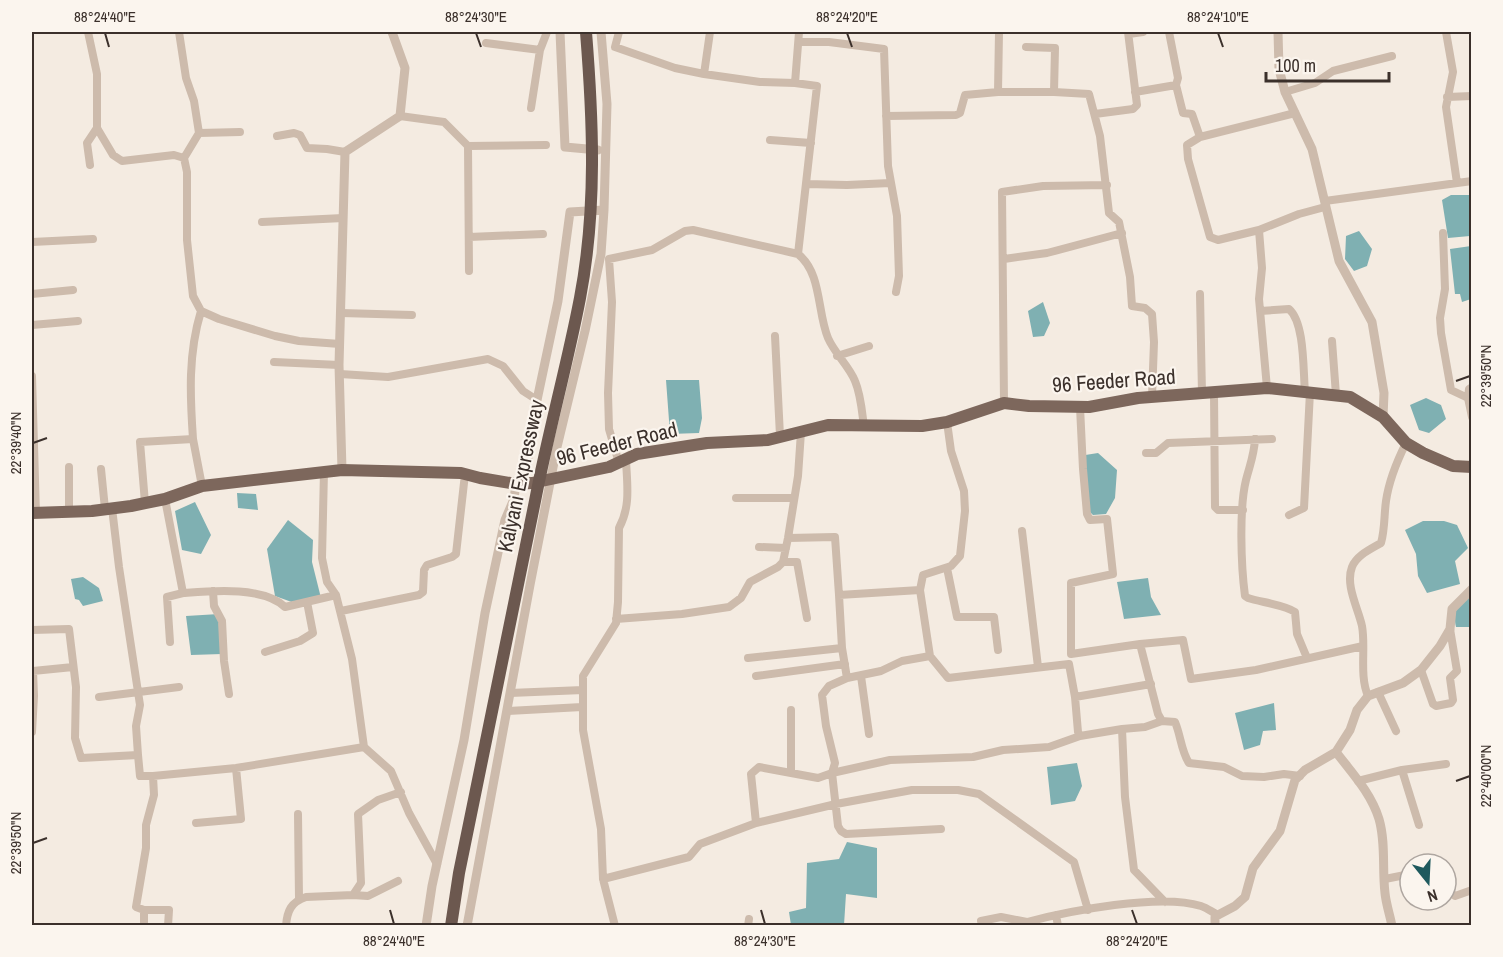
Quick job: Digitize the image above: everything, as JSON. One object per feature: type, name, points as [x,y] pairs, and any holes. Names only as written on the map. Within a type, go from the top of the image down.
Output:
[{"type":"highway","name":"Kalyani Expressway","points":[[452,926],[462,862],[534,501],[580,297],[593,167],[586,32]]},
{"type":"main road","name":"96 Feeder Road","points":[[524,484],[551,480],[623,462],[637,454],[682,446],[768,440],[828,425],[922,426],[946,422],[1004,403],[1080,407],[1152,397],[1267,388],[1350,398],[1383,417],[1406,443],[1439,461],[1472,467]]},
{"type":"main road","points":[[34,514],[108,509],[165,499],[202,486],[324,471],[465,474],[524,484]]},
{"type":"street","points":[[88,32],[96,74],[97,128],[113,155],[122,161],[174,155],[184,158]]},
{"type":"street","points":[[179,32],[186,78],[194,101],[199,133],[184,158],[187,171],[187,240],[193,296],[201,311],[219,319],[299,341],[340,344]]},
{"type":"street","points":[[392,32],[405,68],[400,116]]},
{"type":"street","points":[[531,108],[540,50],[547,32]]},
{"type":"street","points":[[560,32],[565,147],[606,151]]},
{"type":"street","points":[[467,926],[551,480],[601,254],[607,104],[601,32]]},
{"type":"street","points":[[619,32],[615,47],[675,68],[760,82],[817,86],[798,254]]},
{"type":"street","points":[[705,74],[710,32]]},
{"type":"street","points":[[795,83],[799,32]]},
{"type":"street","points":[[998,92],[999,32]]},
{"type":"street","points":[[1095,114],[1133,109],[1137,105],[1129,33],[1143,32]]},
{"type":"street","points":[[1169,32],[1178,78],[1176,86],[1183,113],[1192,114],[1200,137]]},
{"type":"street","points":[[1278,32],[1279,69],[1285,92],[1312,149],[1339,261],[1372,322],[1384,393],[1383,417]]},
{"type":"street","points":[[1446,32],[1453,72],[1446,107],[1457,183]]},
{"type":"street","points":[[799,42],[829,42],[884,49],[890,183],[897,216],[899,276],[896,292]]},
{"type":"street","points":[[486,43],[540,50]]},
{"type":"street","points":[[1026,47],[1055,48],[1054,92]]},
{"type":"street","points":[[1285,92],[1309,86],[1333,71],[1392,56]]},
{"type":"street","points":[[1136,92],[1176,86]]},
{"type":"street","points":[[886,116],[956,115],[960,113],[965,95],[998,92],[1089,94],[1095,114],[1107,185],[1109,213],[1119,222],[1122,233],[1130,277],[1132,306],[1145,308],[1152,314],[1154,342],[1152,397]]},
{"type":"street","points":[[1447,97],[1472,96]]},
{"type":"street","points":[[1295,113],[1200,137],[1187,145],[1188,159],[1210,237],[1218,240],[1259,230],[1325,204],[1472,181]]},
{"type":"street","points":[[277,136],[300,135],[307,148],[327,148],[345,152],[400,116],[444,122],[468,146],[469,271]]},
{"type":"street","points":[[90,165],[87,143],[97,128]]},
{"type":"street","points":[[199,133],[240,132]]},
{"type":"street","points":[[770,140],[811,143]]},
{"type":"street","points":[[468,146],[546,145]]},
{"type":"street","points":[[342,470],[340,344],[345,152]]},
{"type":"street","points":[[807,184],[890,183]]},
{"type":"street","points":[[1004,403],[1002,192],[1043,186],[1107,185]]},
{"type":"street","points":[[426,926],[505,520],[514,499],[524,484],[537,400],[558,301],[570,212],[604,210]]},
{"type":"street","points":[[262,222],[343,218]]},
{"type":"street","points":[[615,926],[603,879],[601,829],[583,730],[582,706],[583,676],[616,619],[619,528],[629,495],[623,462],[609,429],[608,393],[612,302],[609,259],[652,250],[685,231],[693,230],[798,254],[807,261],[813,274],[828,338],[837,356],[855,381],[864,427]]},
{"type":"street","points":[[1259,230],[1262,268],[1259,299],[1267,388]]},
{"type":"street","points":[[1004,259],[1047,253],[1122,233]]},
{"type":"street","points":[[1443,233],[1445,290],[1440,318],[1441,333],[1452,390],[1468,398]]},
{"type":"street","points":[[469,237],[543,234]]},
{"type":"street","points":[[32,242],[93,238]]},
{"type":"street","points":[[32,294],[73,290]]},
{"type":"street","points":[[1200,294],[1213,441],[1215,507],[1218,510],[1243,510]]},
{"type":"street","points":[[1260,311],[1289,309],[1294,314],[1300,338],[1307,392],[1304,508],[1289,515]]},
{"type":"street","points":[[201,311],[193,344],[190,370],[193,439],[202,486]]},
{"type":"street","points":[[341,313],[412,315]]},
{"type":"street","points":[[32,326],[78,321]]},
{"type":"street","points":[[775,336],[780,436]]},
{"type":"street","points":[[1332,341],[1336,395]]},
{"type":"street","points":[[837,356],[869,346]]},
{"type":"street","points":[[274,362],[388,377],[488,359],[503,366],[523,391],[537,400]]},
{"type":"street","points":[[32,376],[34,514]]},
{"type":"street","points":[[1472,387],[1469,389],[1468,398],[1472,417]]},
{"type":"street","points":[[1080,407],[1087,514],[1090,520],[1107,519],[1113,574],[1071,583],[1071,654],[1183,640],[1191,679],[1256,670],[1363,646]]},
{"type":"street","points":[[946,422],[951,451],[964,491],[965,511],[960,556],[951,566],[923,575],[920,590],[930,656],[948,678],[1069,664],[1075,697],[1077,732],[1080,736]]},
{"type":"street","points":[[616,619],[682,614],[729,607],[741,598],[750,582],[783,562],[794,498],[801,432]]},
{"type":"street","points":[[145,503],[140,442],[175,442],[193,439]]},
{"type":"street","points":[[1254,439],[1252,464],[1246,480],[1243,510],[1245,596],[1295,612],[1297,634],[1307,657]]},
{"type":"street","points":[[1146,453],[1156,453],[1168,443],[1272,439]]},
{"type":"street","points":[[1368,696],[1362,628],[1351,588],[1352,567],[1360,556],[1381,543],[1388,490],[1395,464],[1406,443]]},
{"type":"street","points":[[69,467],[69,511]]},
{"type":"street","points":[[102,469],[140,705],[136,726],[140,776],[236,768],[364,747]]},
{"type":"street","points":[[324,471],[322,558],[327,582],[336,595],[352,659],[364,747],[391,771],[409,813],[438,864]]},
{"type":"street","points":[[340,611],[419,595],[423,592],[424,570],[427,566],[456,554],[465,474]]},
{"type":"street","points":[[736,498],[794,498]]},
{"type":"street","points":[[165,499],[183,593]]},
{"type":"street","points":[[1022,531],[1038,667]]},
{"type":"street","points":[[788,538],[835,537],[842,648],[847,678]]},
{"type":"street","points":[[759,547],[786,548]]},
{"type":"street","points":[[783,562],[797,562],[807,618]]},
{"type":"street","points":[[947,568],[957,617],[994,617],[998,650]]},
{"type":"street","points":[[1421,670],[1433,704],[1436,706],[1451,703],[1453,700],[1450,678],[1457,671],[1450,629],[1452,609],[1472,589]]},
{"type":"street","points":[[839,595],[920,590]]},
{"type":"street","points":[[170,642],[167,597],[183,593],[213,591],[269,597],[285,607],[336,595]]},
{"type":"street","points":[[213,591],[214,606],[222,621],[224,661],[229,694]]},
{"type":"street","points":[[265,652],[300,641],[314,633],[307,602]]},
{"type":"street","points":[[32,630],[69,629],[76,703],[75,738],[81,758],[138,755]]},
{"type":"street","points":[[1215,926],[1215,917],[1235,906],[1245,897],[1253,868],[1280,831],[1295,780],[1305,770],[1336,752],[1350,730],[1357,710],[1368,696],[1403,682],[1421,670],[1450,629]]},
{"type":"street","points":[[1140,644],[1162,721]]},
{"type":"street","points":[[748,658],[842,648]]},
{"type":"street","points":[[930,656],[902,661],[887,669],[847,678],[829,686],[822,695],[826,726],[835,764],[832,773],[838,826],[841,831],[846,834],[941,829]]},
{"type":"street","points":[[756,675],[845,664]]},
{"type":"street","points":[[32,732],[33,671],[73,667]]},
{"type":"street","points":[[861,676],[869,734]]},
{"type":"street","points":[[1075,697],[1151,684]]},
{"type":"street","points":[[99,697],[179,687]]},
{"type":"street","points":[[510,693],[583,690]]},
{"type":"street","points":[[1378,692],[1396,731]]},
{"type":"street","points":[[507,711],[582,706]]},
{"type":"street","points":[[791,710],[791,772]]},
{"type":"street","points":[[756,823],[751,774],[759,767],[818,778],[890,760],[973,757],[1003,750],[1049,747],[1080,736],[1145,727],[1162,721],[1175,722],[1184,755],[1190,763],[1224,767],[1242,776],[1264,777],[1284,774],[1300,776]]},
{"type":"street","points":[[1122,729],[1125,797],[1134,870],[1165,902]]},
{"type":"street","points":[[1336,752],[1372,802],[1379,820],[1385,894],[1392,926]]},
{"type":"street","points":[[1358,781],[1402,770],[1446,765]]},
{"type":"street","points":[[196,823],[241,819],[236,768]]},
{"type":"street","points":[[1402,770],[1419,825]]},
{"type":"street","points":[[153,776],[154,795],[146,825],[146,848],[136,907],[144,910],[168,910],[168,926]]},
{"type":"street","points":[[603,879],[689,857],[700,844],[756,823],[836,804],[912,790],[958,790],[979,794],[1074,862],[1088,910]]},
{"type":"street","points":[[353,895],[361,883],[358,814],[378,800],[401,792]]},
{"type":"street","points":[[298,814],[298,899]]},
{"type":"street","points":[[1385,879],[1398,876]]},
{"type":"street","points":[[286,926],[286,914],[298,899],[368,896],[398,881]]},
{"type":"street","points":[[981,921],[1001,918],[1025,924],[1056,915],[1149,902],[1184,903],[1202,907],[1218,915]]},
{"type":"street","points":[[144,910],[144,926]]},
{"type":"street","points":[[1056,915],[1058,926]]},
{"type":"water","points":[[1451,195],[1470,195],[1470,236],[1448,238],[1442,200]]},
{"type":"water","points":[[1359,231],[1372,249],[1367,266],[1354,271],[1345,259],[1346,236]]},
{"type":"water","points":[[1471,246],[1471,299],[1462,302],[1460,294],[1455,294],[1450,249]]},
{"type":"water","points":[[1043,302],[1050,323],[1044,336],[1033,337],[1028,311]]},
{"type":"water","points":[[666,380],[699,380],[702,418],[699,433],[670,434]]},
{"type":"water","points":[[1426,398],[1441,405],[1446,419],[1429,433],[1419,430],[1410,405]]},
{"type":"water","points":[[1098,453],[1117,470],[1115,498],[1106,514],[1093,515],[1087,509],[1079,456]]},
{"type":"water","points":[[237,493],[256,494],[258,510],[238,508]]},
{"type":"water","points":[[195,502],[211,535],[201,554],[182,550],[175,511]]},
{"type":"water","points":[[288,520],[313,540],[312,562],[321,598],[300,605],[275,596],[267,549]]},
{"type":"water","points":[[1423,521],[1444,521],[1457,525],[1468,548],[1455,561],[1460,584],[1427,593],[1418,576],[1416,554],[1405,530]]},
{"type":"water","points":[[83,577],[99,588],[103,601],[83,606],[79,600],[75,599],[71,579]]},
{"type":"water","points":[[1148,578],[1151,597],[1161,615],[1124,619],[1117,582]]},
{"type":"water","points":[[1471,593],[1471,627],[1456,627],[1456,612]]},
{"type":"water","points":[[219,614],[222,654],[191,655],[186,616]]},
{"type":"water","points":[[1274,703],[1276,730],[1263,731],[1260,745],[1244,750],[1235,713]]},
{"type":"water","points":[[1077,763],[1082,786],[1075,801],[1051,805],[1047,767]]},
{"type":"water","points":[[847,842],[877,848],[877,898],[846,894],[844,925],[791,925],[789,912],[806,908],[807,863],[839,859]]}]
